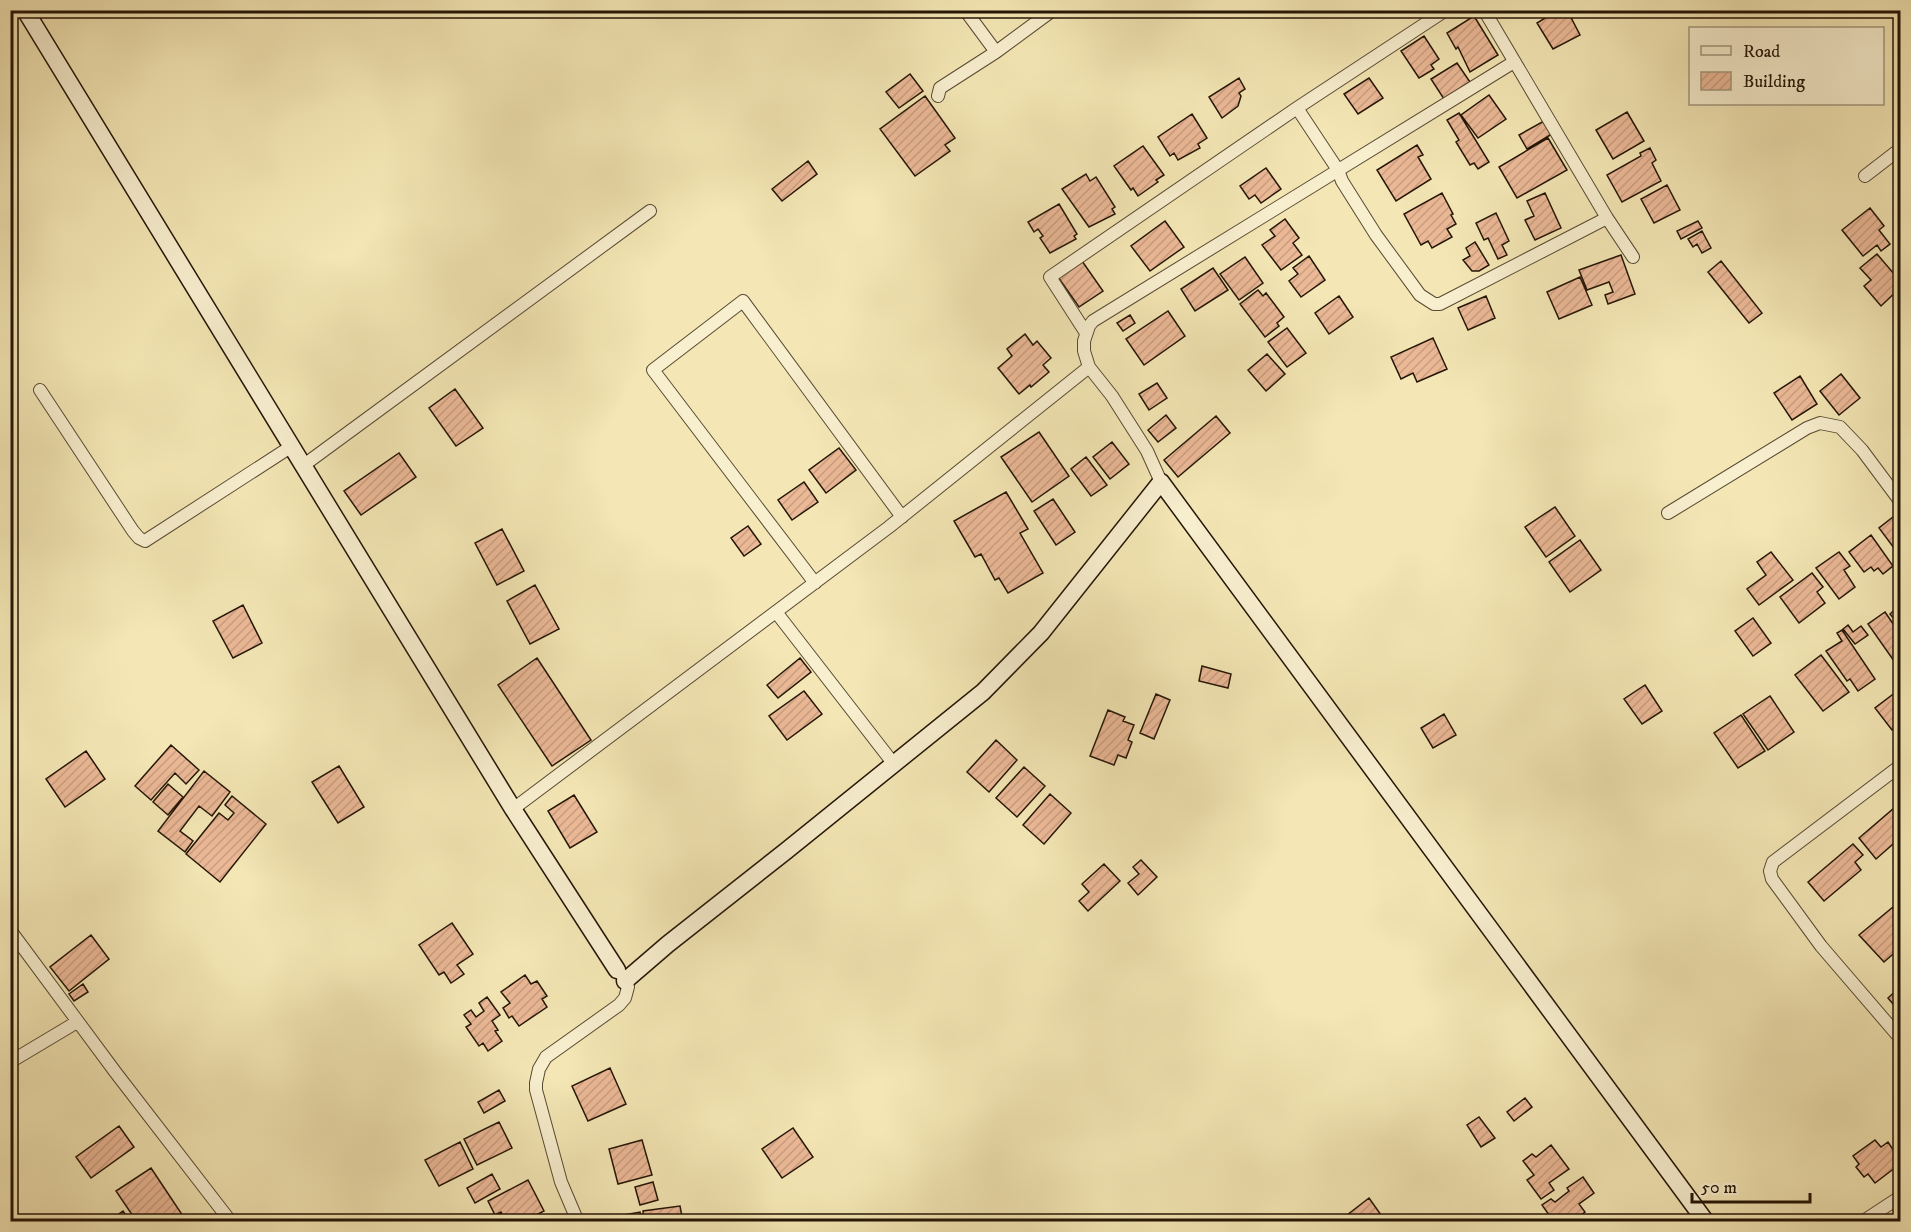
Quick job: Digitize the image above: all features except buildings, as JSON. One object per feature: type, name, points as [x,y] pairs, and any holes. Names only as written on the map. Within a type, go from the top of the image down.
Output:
[{"type":"street","points":[[25,10],[513,809],[621,975],[627,993],[622,1002],[546,1057],[537,1074],[536,1083],[541,1111],[561,1182],[578,1221]]},
{"type":"street","points":[[965,10],[996,52]]},
{"type":"street","points":[[938,96],[940,88],[996,52],[1053,10]]},
{"type":"street","points":[[1086,333],[1050,277],[1297,108],[1446,10]]},
{"type":"street","points":[[1484,10],[1607,218],[1633,257]]},
{"type":"street","points":[[1514,62],[1094,321],[1086,333],[1084,351],[1089,367],[1112,396],[1147,451],[1161,482],[1706,1221]]},
{"type":"street","points":[[1297,108],[1338,170],[1341,181],[1376,235],[1420,295],[1434,304],[1440,304],[1607,218]]},
{"type":"street","points":[[1865,176],[1900,149]]},
{"type":"street","points":[[304,465],[650,211]]},
{"type":"street","points":[[815,583],[653,370],[743,301],[902,517]]},
{"type":"street","points":[[513,809],[902,517],[1089,367]]},
{"type":"street","points":[[40,390],[133,531],[145,541],[292,446]]},
{"type":"street","points":[[1668,513],[1807,428],[1820,423],[1840,427],[1862,450],[1900,501]]},
{"type":"street","points":[[621,975],[668,944],[983,692],[1041,633],[1161,482]]},
{"type":"street","points":[[776,612],[893,763]]},
{"type":"street","points":[[1900,766],[1773,862],[1770,871],[1773,879],[1821,946],[1900,1038]]},
{"type":"street","points":[[10,930],[77,1022],[231,1221]]},
{"type":"street","points":[[10,1062],[77,1022]]},
{"type":"street","points":[[1862,1221],[1900,1197]]}]
